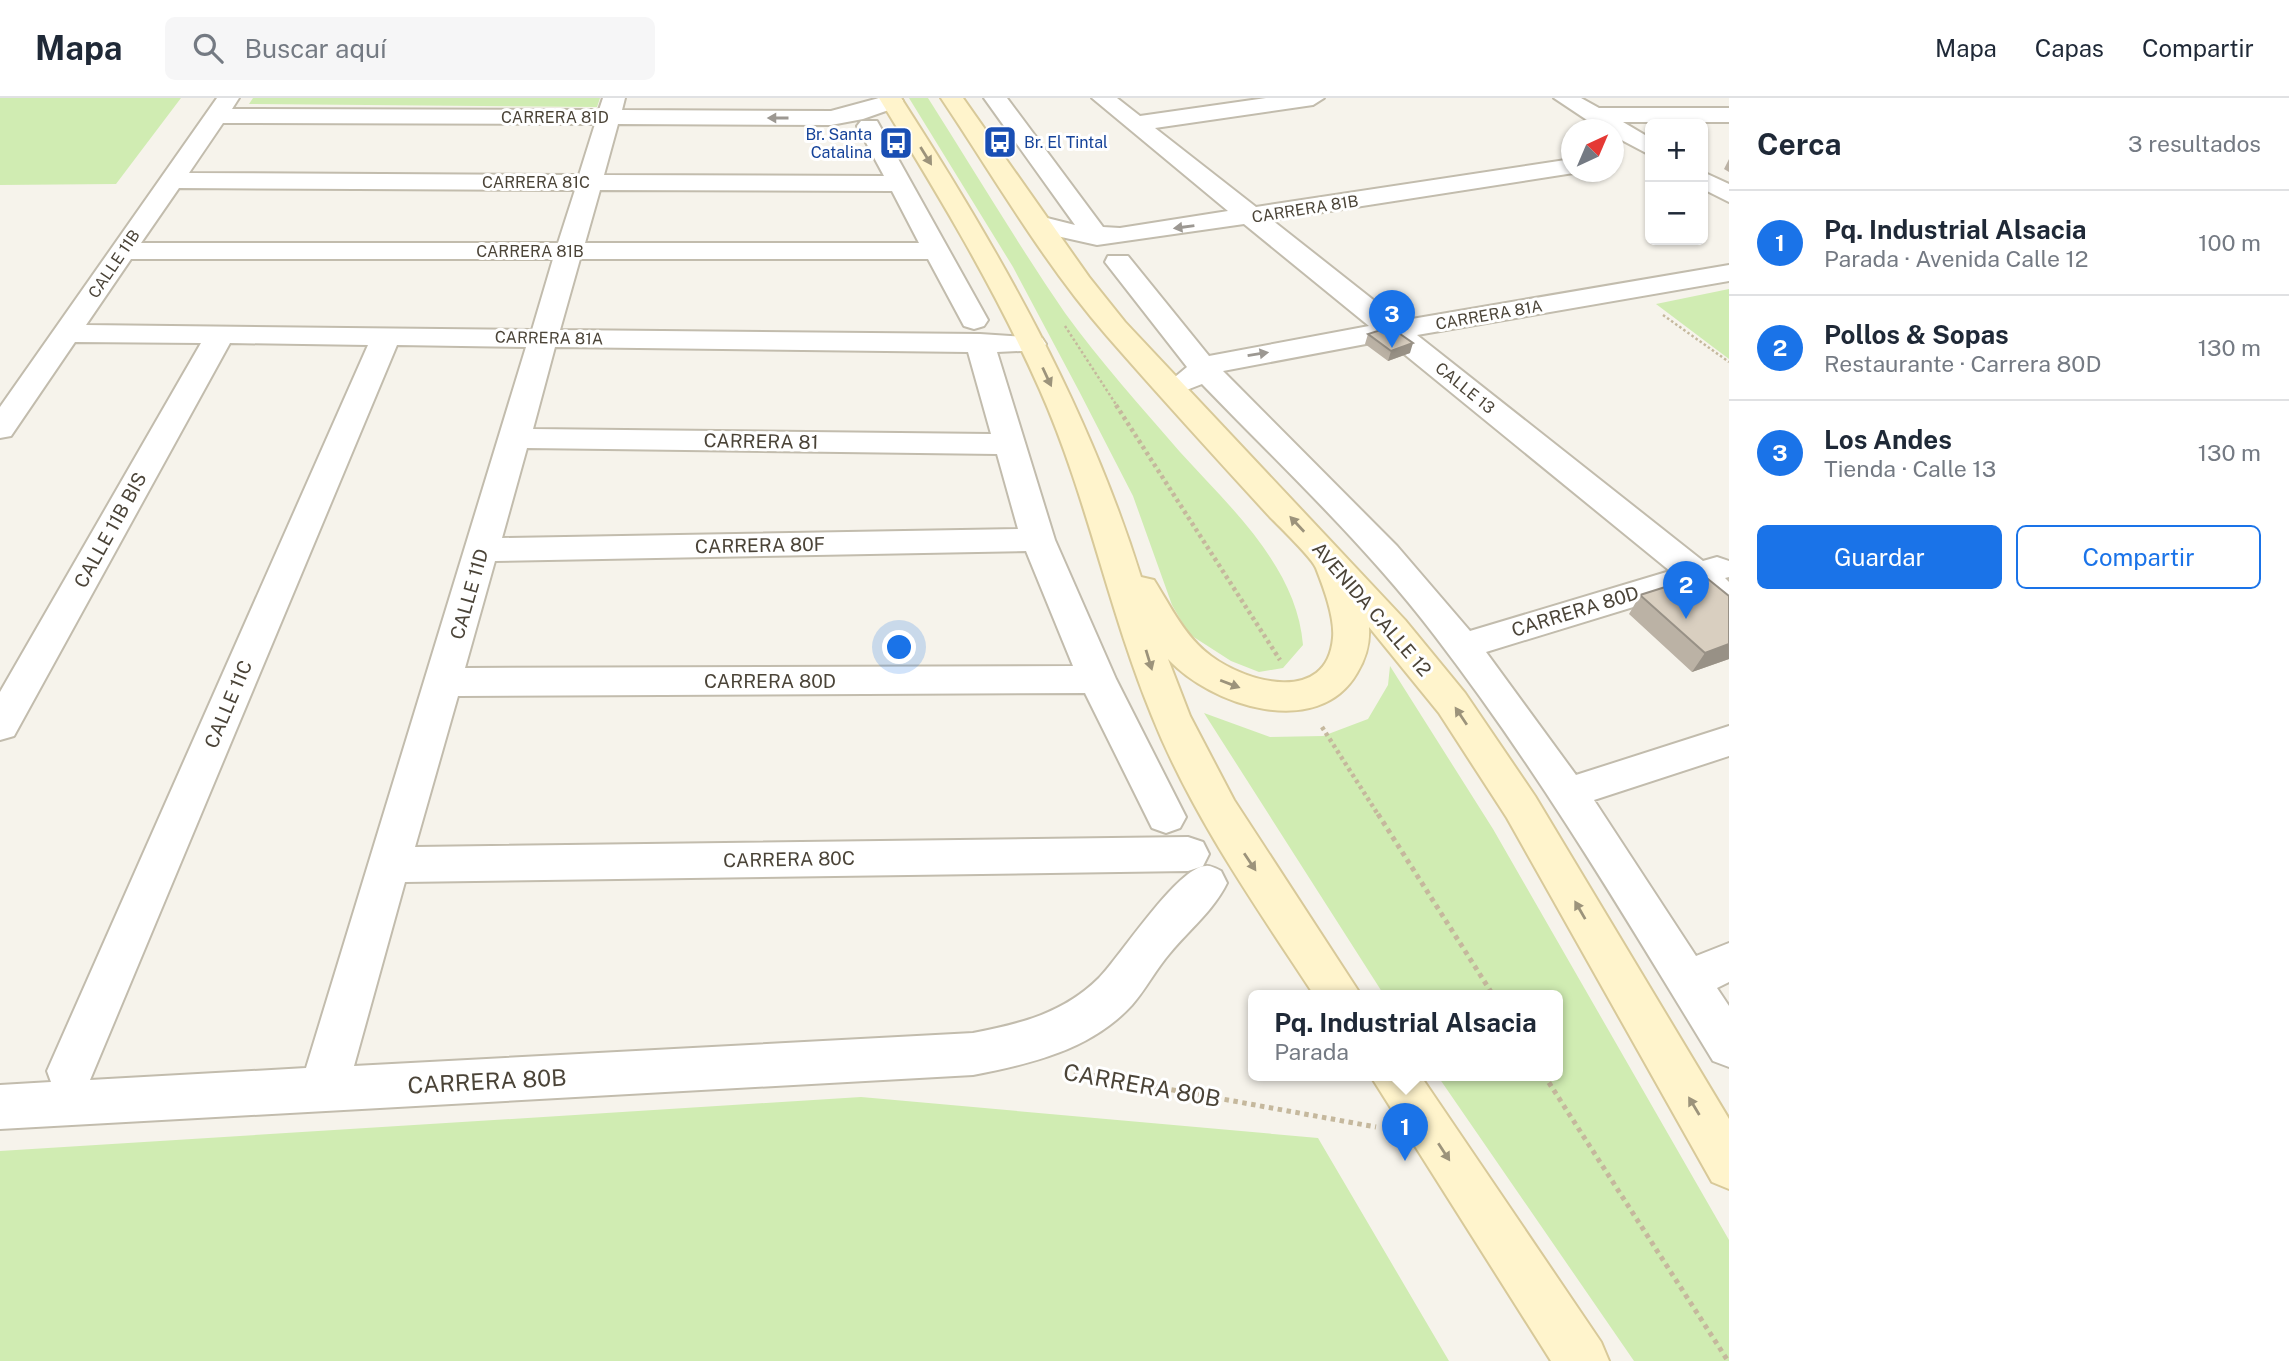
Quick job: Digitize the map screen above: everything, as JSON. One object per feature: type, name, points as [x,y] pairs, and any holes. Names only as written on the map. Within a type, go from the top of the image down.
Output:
[{"type":"main road","name":"AVENIDA CALLE 12","points":[[952,98],[1107,318],[1326,555],[1417,658],[1483,748],[1521,807],[1729,1165]]},
{"type":"main road","points":[[891,99],[998,276],[1032,344],[1078,446],[1112,539],[1154,679],[1186,749],[1244,853],[1336,990]]},
{"type":"main road","points":[[1112,539],[1172,639],[1196,665],[1219,680],[1240,688],[1283,697],[1303,696],[1332,682],[1346,662],[1351,626],[1326,555]]},
{"type":"main road","points":[[1397,1081],[1582,1361]]},
{"type":"street","points":[[995,98],[1097,237]]},
{"type":"street","name":"CALLE 13","points":[[1103,98],[1394,331],[1713,570],[1729,600]]},
{"type":"street","points":[[1135,124],[1313,98]]},
{"type":"street","points":[[1565,98],[1645,147]]},
{"type":"street","name":"CARRERA 81D","points":[[222,107],[611,108],[831,118],[855,114],[891,99]]},
{"type":"street","name":"CALLE 11B","points":[[0,429],[222,107]]},
{"type":"street","name":"CALLE 11D","points":[[323,1090],[611,108]]},
{"type":"street","points":[[1593,115],[1729,115]]},
{"type":"street","points":[[869,126],[977,332],[1038,540],[1097,679],[1166,817]]},
{"type":"street","points":[[1626,157],[1645,151]]},
{"type":"street","points":[[1708,165],[1729,166]]},
{"type":"street","name":"CARRERA 81B","points":[[1039,224],[1097,237],[1252,217],[1561,168]]},
{"type":"street","name":"CARRERA 81C","points":[[172,180],[900,184]]},
{"type":"street","points":[[1708,182],[1729,194]]},
{"type":"street","name":"CARRERA 81B","points":[[123,250],[936,251]]},
{"type":"street","points":[[1118,262],[1204,369],[1385,554],[1462,646],[1568,793],[1729,1046]]},
{"type":"street","name":"CARRERA 81A","points":[[1174,390],[1204,369],[1229,359],[1729,273]]},
{"type":"street","name":"CARRERA 81A","points":[[66,333],[543,338],[977,332],[1032,344]]},
{"type":"street","name":"CALLE 11B BIS","points":[[0,726],[220,335]]},
{"type":"street","name":"CALLE 11C","points":[[69,1071],[386,337]]},
{"type":"street","name":"CARRERA 81","points":[[514,438],[1008,444]]},
{"type":"street","name":"CARRERA 80F","points":[[482,550],[1038,540]]},
{"type":"street","name":"CARRERA 80D","points":[[1462,646],[1713,570]]},
{"type":"street","name":"CARRERA 80D","points":[[443,682],[1097,679]]},
{"type":"street","points":[[1568,793],[1729,741]]},
{"type":"street","name":"CARRERA 80C","points":[[389,865],[1197,868]]},
{"type":"street","name":"CARRERA 80B","points":[[0,1107],[973,1054],[1034,1042],[1070,1025],[1115,992],[1153,941],[1197,868]]},
{"type":"street","points":[[1687,980],[1729,962]]},
{"type":"path","points":[[1628,290],[1729,362]]},
{"type":"path","points":[[1061,318],[1272,648]]},
{"type":"path","points":[[1328,736],[1490,990]]},
{"type":"path","name":"CARRERA 80B","points":[[1068,1071],[1435,1138]]},
{"type":"path","points":[[1548,1081],[1728,1361]]},
{"type":"green space","points":[[0,98],[181,98],[116,184],[0,185]]},
{"type":"green space","points":[[253,98],[600,98],[597,107],[249,104]]},
{"type":"green space","points":[[909,98],[928,98],[1065,313],[1136,401],[1239,517],[1275,564],[1298,617],[1303,645],[1283,668],[1259,672],[1231,661],[1189,634],[1172,605],[1133,496],[1079,391],[1013,267]]},
{"type":"green space","points":[[1729,289],[1729,359],[1656,304]]},
{"type":"green space","points":[[1390,666],[1493,829],[1729,1240],[1729,1361],[1634,1361],[1441,1081],[1563,1081],[1563,990],[1381,990],[1204,713],[1270,737],[1323,736],[1368,719],[1388,685]]},
{"type":"green space","points":[[861,1097],[1318,1138],[1449,1361],[0,1361],[0,1151]]},
{"type":"building","points":[[1390,327],[1413,343],[1391,351],[1368,334]]},
{"type":"building","points":[[1703,575],[1729,596],[1729,644],[1705,653],[1640,595]]},
{"type":"place","name":"Br. El Tintal","points":[[1000,142]]},
{"type":"place","name":"Br. Santa Catalina","points":[[896,143]]},
{"type":"place","name":"Los Andes","points":[[1392,348]]},
{"type":"place","name":"Pollos & Sopas","points":[[1686,619]]},
{"type":"place","name":"Pq. Industrial Alsacia","points":[[1405,1161]]}]
